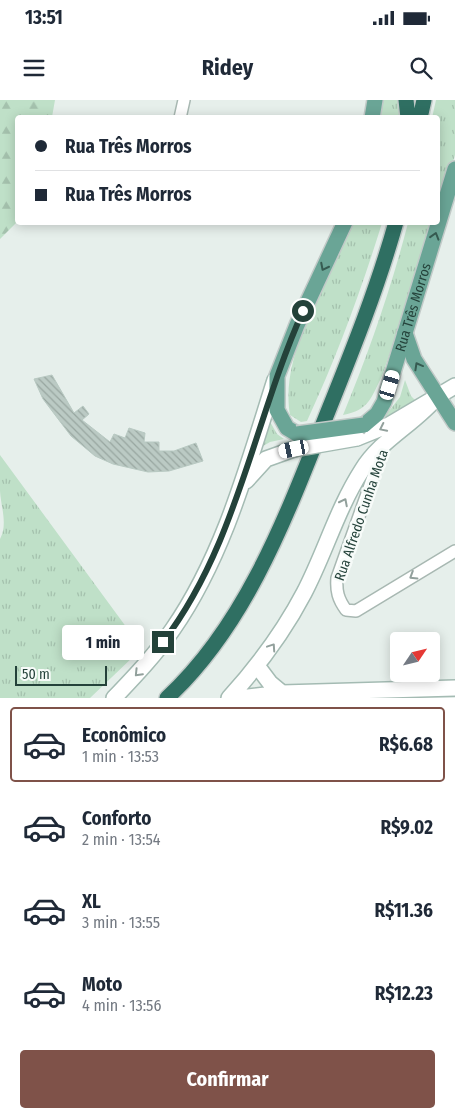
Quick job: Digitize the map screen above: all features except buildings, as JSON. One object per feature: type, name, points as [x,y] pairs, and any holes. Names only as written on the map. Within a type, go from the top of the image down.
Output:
[{"type":"highway","points":[[406,100],[408,115]]},
{"type":"highway","points":[[421,115],[424,100]]},
{"type":"highway","points":[[167,698],[200,664],[220,636],[242,602],[265,558],[309,460],[365,318],[395,225]]},
{"type":"main road","points":[[372,115],[375,100]]},
{"type":"main road","name":"Rua Três Morros","points":[[360,431],[377,414],[384,402],[405,333],[449,208],[455,169]]},
{"type":"main road","points":[[114,698],[144,667],[173,629],[192,599],[217,549],[277,376],[297,325],[344,225]]},
{"type":"main road","points":[[405,333],[414,360],[455,423]]},
{"type":"main road","points":[[277,376],[278,410],[296,441]]},
{"type":"main road","points":[[237,493],[266,459],[296,441],[381,429],[455,386]]},
{"type":"main road","points":[[230,698],[258,667],[285,628],[305,592],[337,515],[362,470],[386,442],[425,412],[438,396]]},
{"type":"main road","points":[[258,667],[270,683],[282,693]]},
{"type":"main road","points":[[240,698],[282,693],[455,688]]},
{"type":"street","points":[[181,115],[184,100]]},
{"type":"street","name":"Rua Alfredo Cunha Mota","points":[[386,442],[338,578],[336,591],[341,604],[346,610],[356,611],[455,551]]},
{"type":"green space","points":[[0,100],[55,100],[52,115],[15,115],[15,224],[0,239]]},
{"type":"green space","points":[[382,100],[400,100],[401,115],[380,115]]},
{"type":"green space","points":[[436,100],[455,100],[455,155],[440,208],[440,115],[433,115]]},
{"type":"green space","points":[[352,225],[381,225],[338,348],[307,421],[301,422],[290,415],[289,391],[292,366],[309,317]]},
{"type":"green space","points":[[407,225],[434,225],[382,376],[372,397],[359,410],[343,415],[362,368]]},
{"type":"green space","points":[[405,380],[411,396],[416,401],[382,420],[400,397]]},
{"type":"green space","points":[[269,420],[277,434],[284,439],[270,442],[258,449]]},
{"type":"green space","points":[[0,455],[135,639],[134,656],[90,698],[0,698],[0,539],[4,522],[0,491]]},
{"type":"route","points":[[163,642],[192,599],[217,549],[228,522],[277,376],[303,311]]}]
